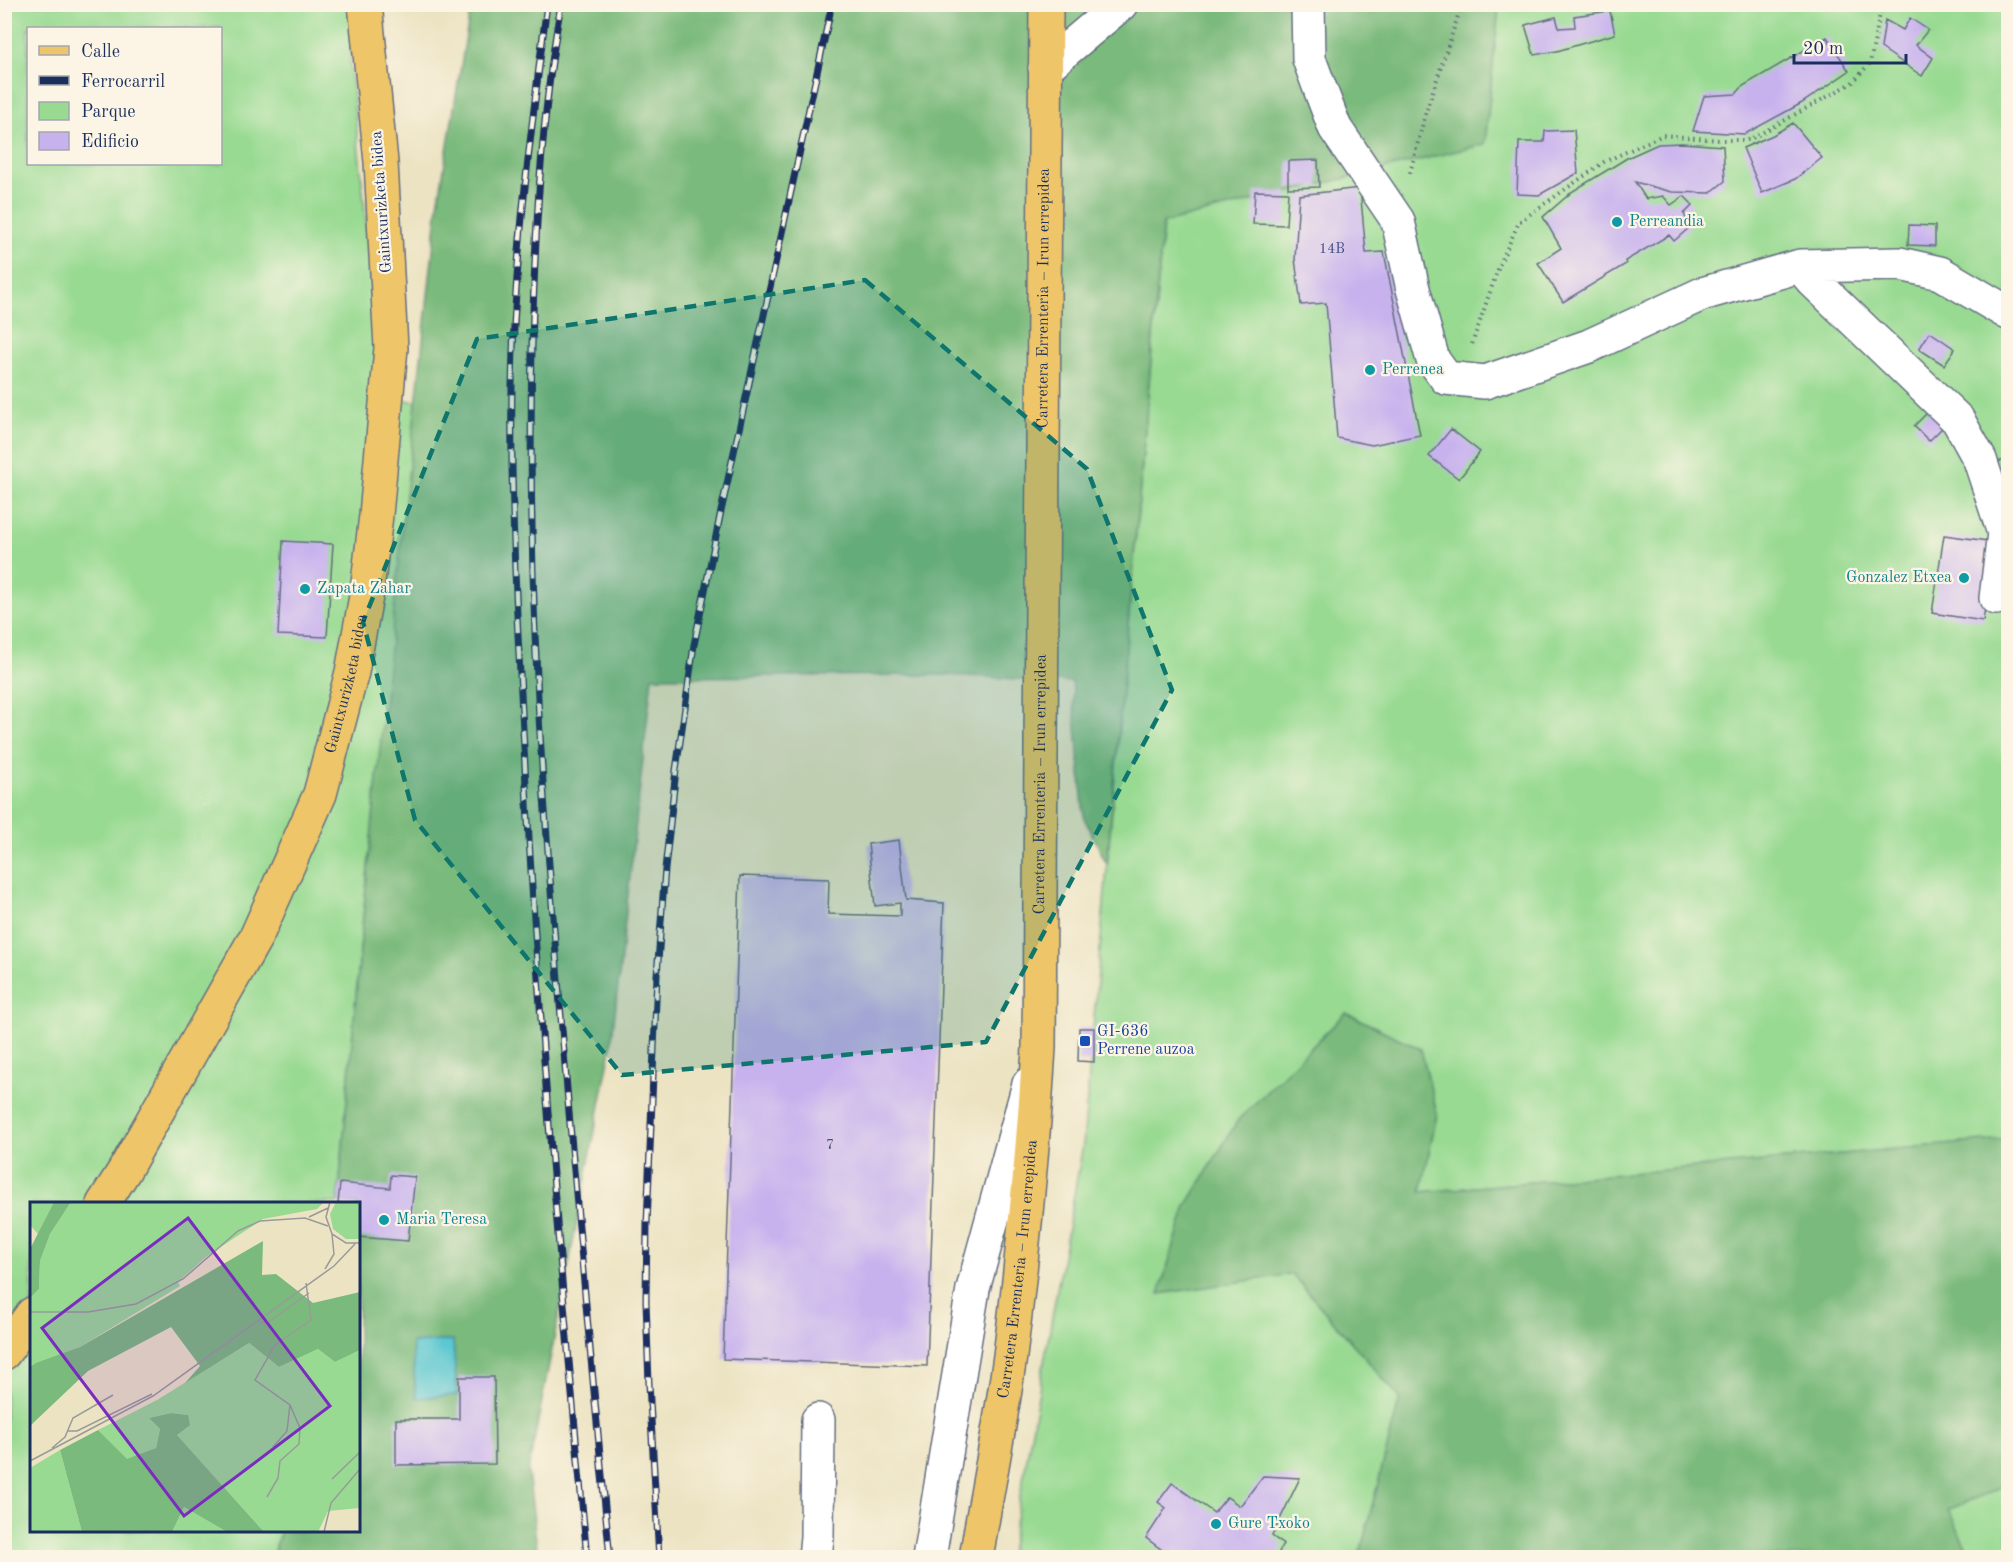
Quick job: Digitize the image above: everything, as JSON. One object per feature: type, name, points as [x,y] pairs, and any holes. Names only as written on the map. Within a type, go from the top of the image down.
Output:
[{"type":"main road","name":"Gaintxurizketa bidea","points":[[104,1202],[124,1171],[257,935],[320,794],[352,672],[368,580],[391,348],[381,162],[365,4]]},
{"type":"main road","name":"Carretera Errenteria – Irun errepidea","points":[[976,1557],[1009,1358],[1021,1266],[1033,1151],[1039,1048],[1046,4]]},
{"type":"main road","points":[[4,1353],[30,1317]]},
{"type":"street","points":[[1046,68],[1121,4]]},
{"type":"street","points":[[1308,4],[1309,59],[1335,128],[1398,221],[1432,360],[1446,378],[1485,382],[1589,346],[1702,294],[1800,266],[1900,264],[1940,273],[2008,313]]},
{"type":"street","points":[[1800,266],[1958,420],[1980,460],[2004,533],[1996,598]]},
{"type":"street","points":[[929,1557],[973,1289],[1039,1048]]},
{"type":"street","points":[[815,1557],[818,1420]]},
{"type":"path","points":[[1398,221],[1425,115],[1462,4]]},
{"type":"path","points":[[1460,380],[1499,266],[1519,222],[1604,162],[1663,135],[1749,140],[1852,83],[1870,63],[1882,4]]},
{"type":"highlighted area","points":[[865,280],[1087,469],[1172,690],[986,1042],[622,1075],[415,820],[363,622],[477,339]]},
{"type":"green space","points":[[5,5],[354,5],[350,65],[384,396],[417,402],[362,927],[338,1202],[30,1202],[30,1532],[281,1532],[272,1557],[5,1558]]},
{"type":"green space","points":[[471,5],[1499,5],[1485,144],[1163,223],[1107,864],[1084,818],[1072,682],[948,675],[652,677],[611,1049],[528,1471],[538,1557],[272,1558],[281,1532],[360,1532],[360,1202],[338,1202],[362,927],[438,205]]},
{"type":"green space","points":[[1499,5],[2008,5],[2008,1139],[1420,1192],[1437,1114],[1159,1293],[1292,1274],[1401,1398],[1359,1557],[1009,1558],[1083,1145],[1163,223],[1485,144]]},
{"type":"green space","points":[[1346,1013],[1421,1049],[1437,1114],[1421,1192],[2008,1139],[2008,1484],[1948,1510],[1972,1557],[1359,1557],[1400,1398],[1292,1274],[1159,1294],[1186,1206],[1238,1120]]},
{"type":"green space","points":[[2008,1484],[2008,1557],[1972,1557],[1947,1510]]},
{"type":"water","points":[[453,1340],[457,1395],[416,1398],[412,1343]]},
{"type":"building","points":[[1610,11],[1615,34],[1557,51],[1534,55],[1525,25],[1556,17],[1559,28],[1575,27],[1574,16]]},
{"type":"building","points":[[1910,18],[1928,30],[1916,45],[1933,58],[1922,76],[1881,48],[1885,20],[1903,30]]},
{"type":"building","points":[[1827,37],[1849,71],[1802,103],[1745,134],[1693,131],[1704,96],[1736,94],[1743,86]]},
{"type":"building","points":[[1793,123],[1822,158],[1795,179],[1762,193],[1743,148]]},
{"type":"building","points":[[1574,130],[1578,173],[1539,195],[1517,194],[1519,142],[1544,142],[1545,131]]},
{"type":"building","name":"Perreandia","points":[[1658,144],[1723,146],[1725,181],[1710,193],[1672,192],[1635,182],[1646,199],[1663,196],[1671,205],[1684,196],[1693,205],[1684,214],[1690,227],[1674,241],[1669,235],[1563,302],[1538,263],[1561,248],[1543,217],[1573,191],[1627,158]]},
{"type":"building","points":[[1318,160],[1319,187],[1288,188],[1288,161]]},
{"type":"building","name":"Perrenea","points":[[1360,188],[1366,253],[1384,252],[1420,435],[1372,445],[1337,438],[1326,303],[1301,305],[1295,259],[1299,195]]},
{"type":"building","points":[[1255,191],[1288,192],[1286,225],[1253,224]]},
{"type":"building","points":[[1909,225],[1935,226],[1935,246],[1908,245]]},
{"type":"building","points":[[1930,332],[1955,349],[1944,365],[1919,349]]},
{"type":"building","points":[[1933,407],[1947,423],[1929,441],[1914,426]]},
{"type":"building","points":[[1451,429],[1480,452],[1459,479],[1429,456]]},
{"type":"building","points":[[2008,459],[2008,502],[1997,462]]},
{"type":"building","name":"Gonzalez Etxea","points":[[1944,535],[1995,542],[1983,621],[1932,613]]},
{"type":"building","name":"Zapata Zahar","points":[[283,541],[333,544],[327,637],[278,635]]},
{"type":"building","points":[[899,840],[906,900],[944,903],[927,1366],[723,1359],[740,876],[829,879],[828,914],[900,916],[900,903],[875,906],[868,844]]},
{"type":"building","points":[[1079,1028],[1094,1028],[1094,1062],[1078,1061]]},
{"type":"building","name":"Maria Teresa","points":[[391,1175],[415,1177],[408,1241],[360,1237],[360,1202],[338,1202],[340,1183],[390,1188]]},
{"type":"building","points":[[459,1377],[494,1377],[495,1464],[396,1465],[396,1419],[459,1419]]},
{"type":"building","name":"Gure Txoko","points":[[1263,1476],[1300,1478],[1272,1536],[1283,1544],[1279,1552],[1285,1558],[1173,1558],[1146,1538],[1166,1508],[1158,1502],[1172,1483],[1214,1513],[1227,1497],[1240,1506]]},
{"type":"railway","points":[[547,4],[524,195],[516,290],[512,386],[512,486],[518,635],[538,978],[587,1558]]},
{"type":"railway","points":[[561,4],[548,90],[535,261],[531,407],[533,586],[542,765],[553,916],[610,1558]]},
{"type":"railway","points":[[659,1558],[646,1301],[657,975],[665,869],[676,770],[694,645],[830,13]]},
{"type":"place","name":"Perreandia","points":[[1617,222]]},
{"type":"place","name":"Perrenea","points":[[1370,370]]},
{"type":"place","name":"Gonzalez Etxea","points":[[1964,578]]},
{"type":"place","name":"Zapata Zahar","points":[[305,589]]},
{"type":"place","name":"GI-636 Perrene auzoa","points":[[1085,1041]]},
{"type":"place","name":"Maria Teresa","points":[[384,1220]]},
{"type":"place","name":"Gure Txoko","points":[[1216,1524]]}]
